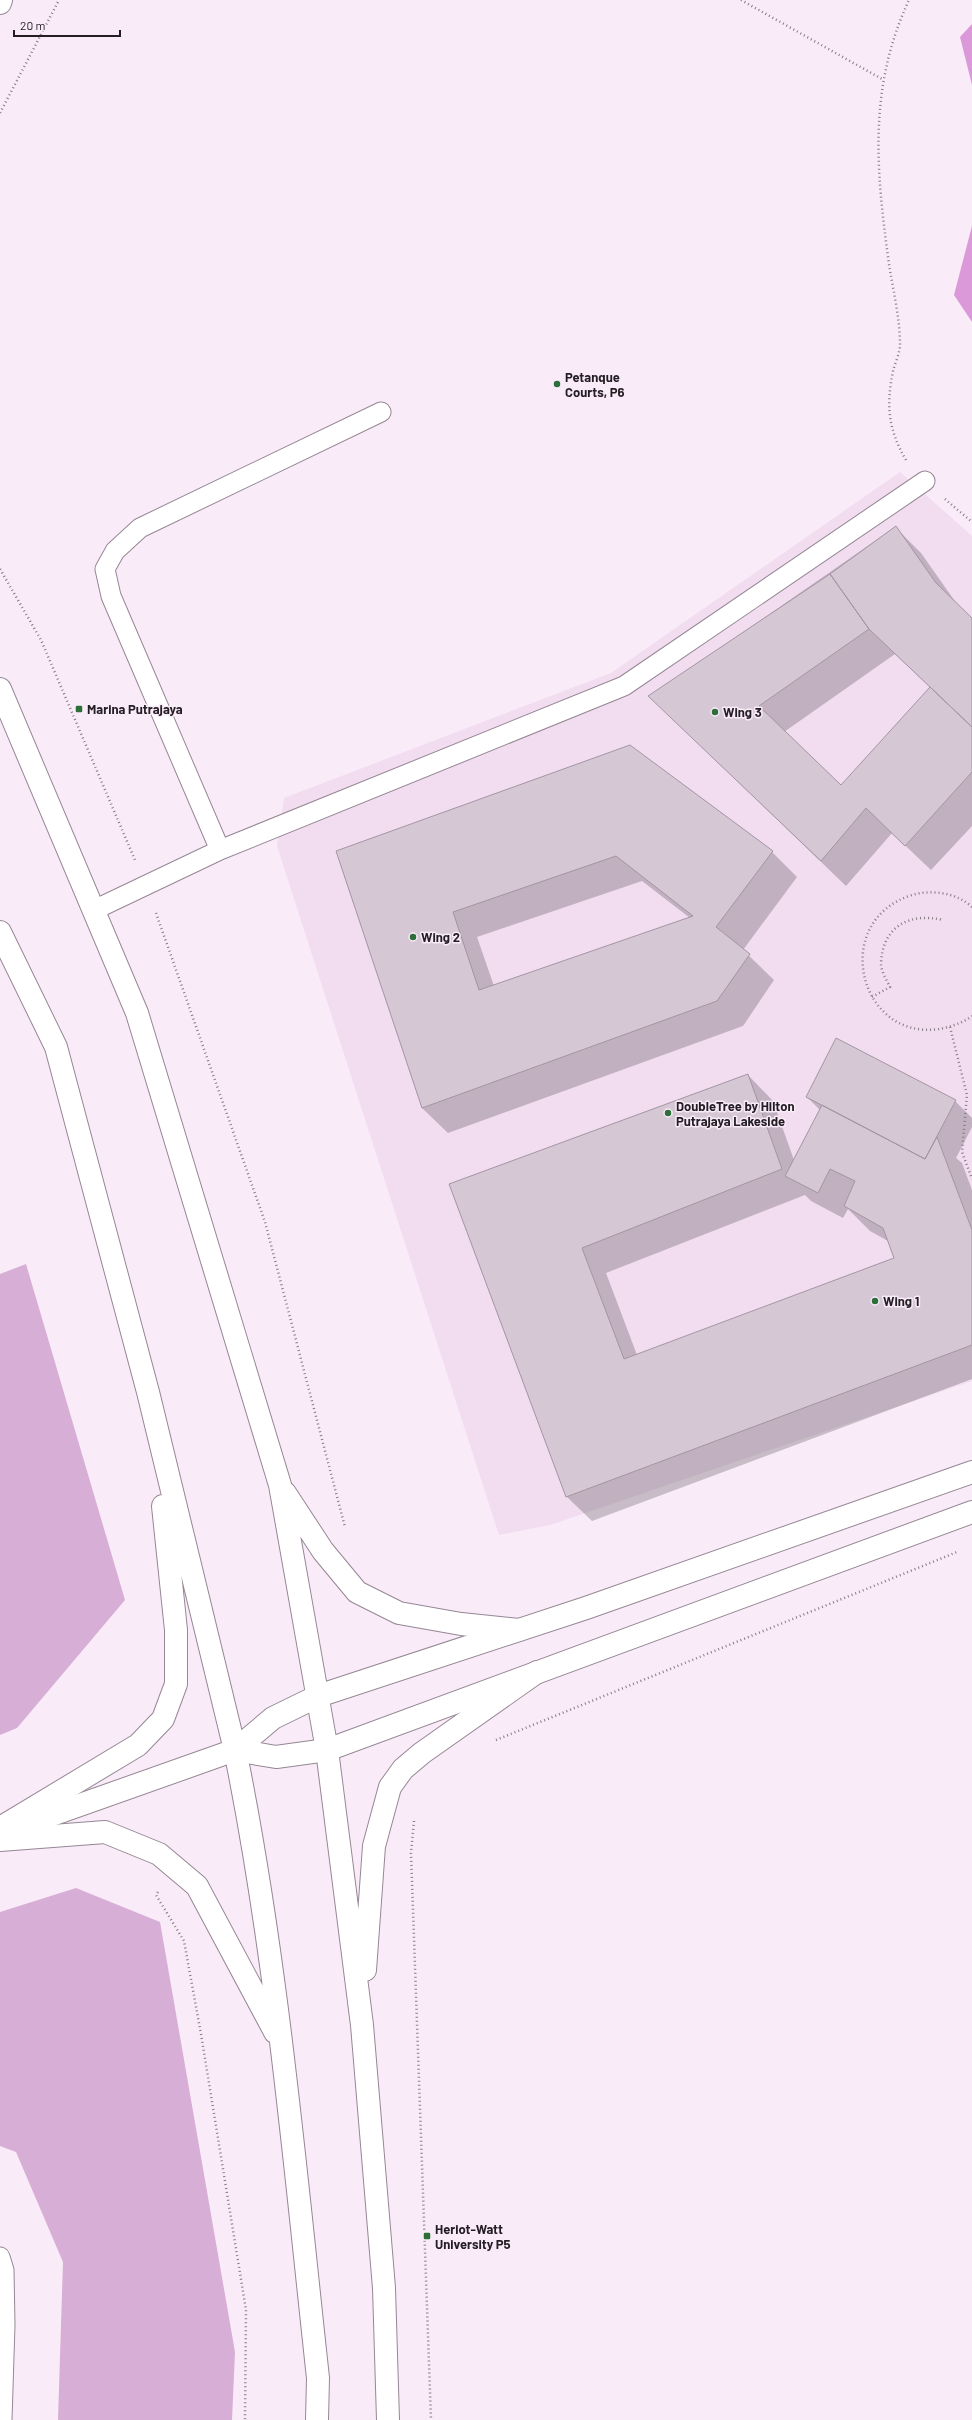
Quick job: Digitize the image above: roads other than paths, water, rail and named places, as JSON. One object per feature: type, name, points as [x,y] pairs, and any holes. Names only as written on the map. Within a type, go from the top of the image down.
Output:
[{"type":"street","points":[[0,689],[137,1013],[280,1485],[327,1750],[362,2025],[384,2288],[388,2420]]},
{"type":"street","points":[[0,932],[56,1047],[148,1392],[235,1750],[247,1809],[282,2045],[318,2378],[317,2420]]},
{"type":"street","points":[[0,1828],[138,1745],[163,1719],[176,1684],[176,1630],[169,1547],[148,1392]]},
{"type":"street","points":[[0,1834],[235,1750],[273,1718],[318,1696],[519,1630],[972,1472]]},
{"type":"street","points":[[280,1485],[323,1551],[357,1592],[399,1613],[461,1624],[519,1630]]},
{"type":"street","points":[[235,1750],[276,1757],[327,1750],[972,1512]]},
{"type":"street","points":[[362,2025],[368,1906],[374,1846],[390,1787],[403,1769],[412,1761],[537,1672]]},
{"type":"street","points":[[0,1840],[105,1832],[159,1854],[197,1886],[282,2045]]},
{"type":"lane","points":[[220,850],[111,596],[105,569],[115,551],[140,528],[381,412]]},
{"type":"lane","points":[[94,910],[220,850],[624,686],[925,481]]},
{"type":"lane","points":[[0,2257],[4,2270],[5,2325],[2,2420]]},
{"type":"place","name":"Petanque Courts, P6","points":[[557,384]]},
{"type":"place","name":"Marina Putrajaya","points":[[79,709]]},
{"type":"place","name":"Wing 3","points":[[715,712]]},
{"type":"place","name":"Wing 2","points":[[413,937]]},
{"type":"place","name":"DoubleTree by Hilton Putrajaya Lakeside","points":[[668,1113]]},
{"type":"place","name":"Wing 1","points":[[875,1301]]},
{"type":"place","name":"Heriot-Watt University P5","points":[[427,2236]]}]
